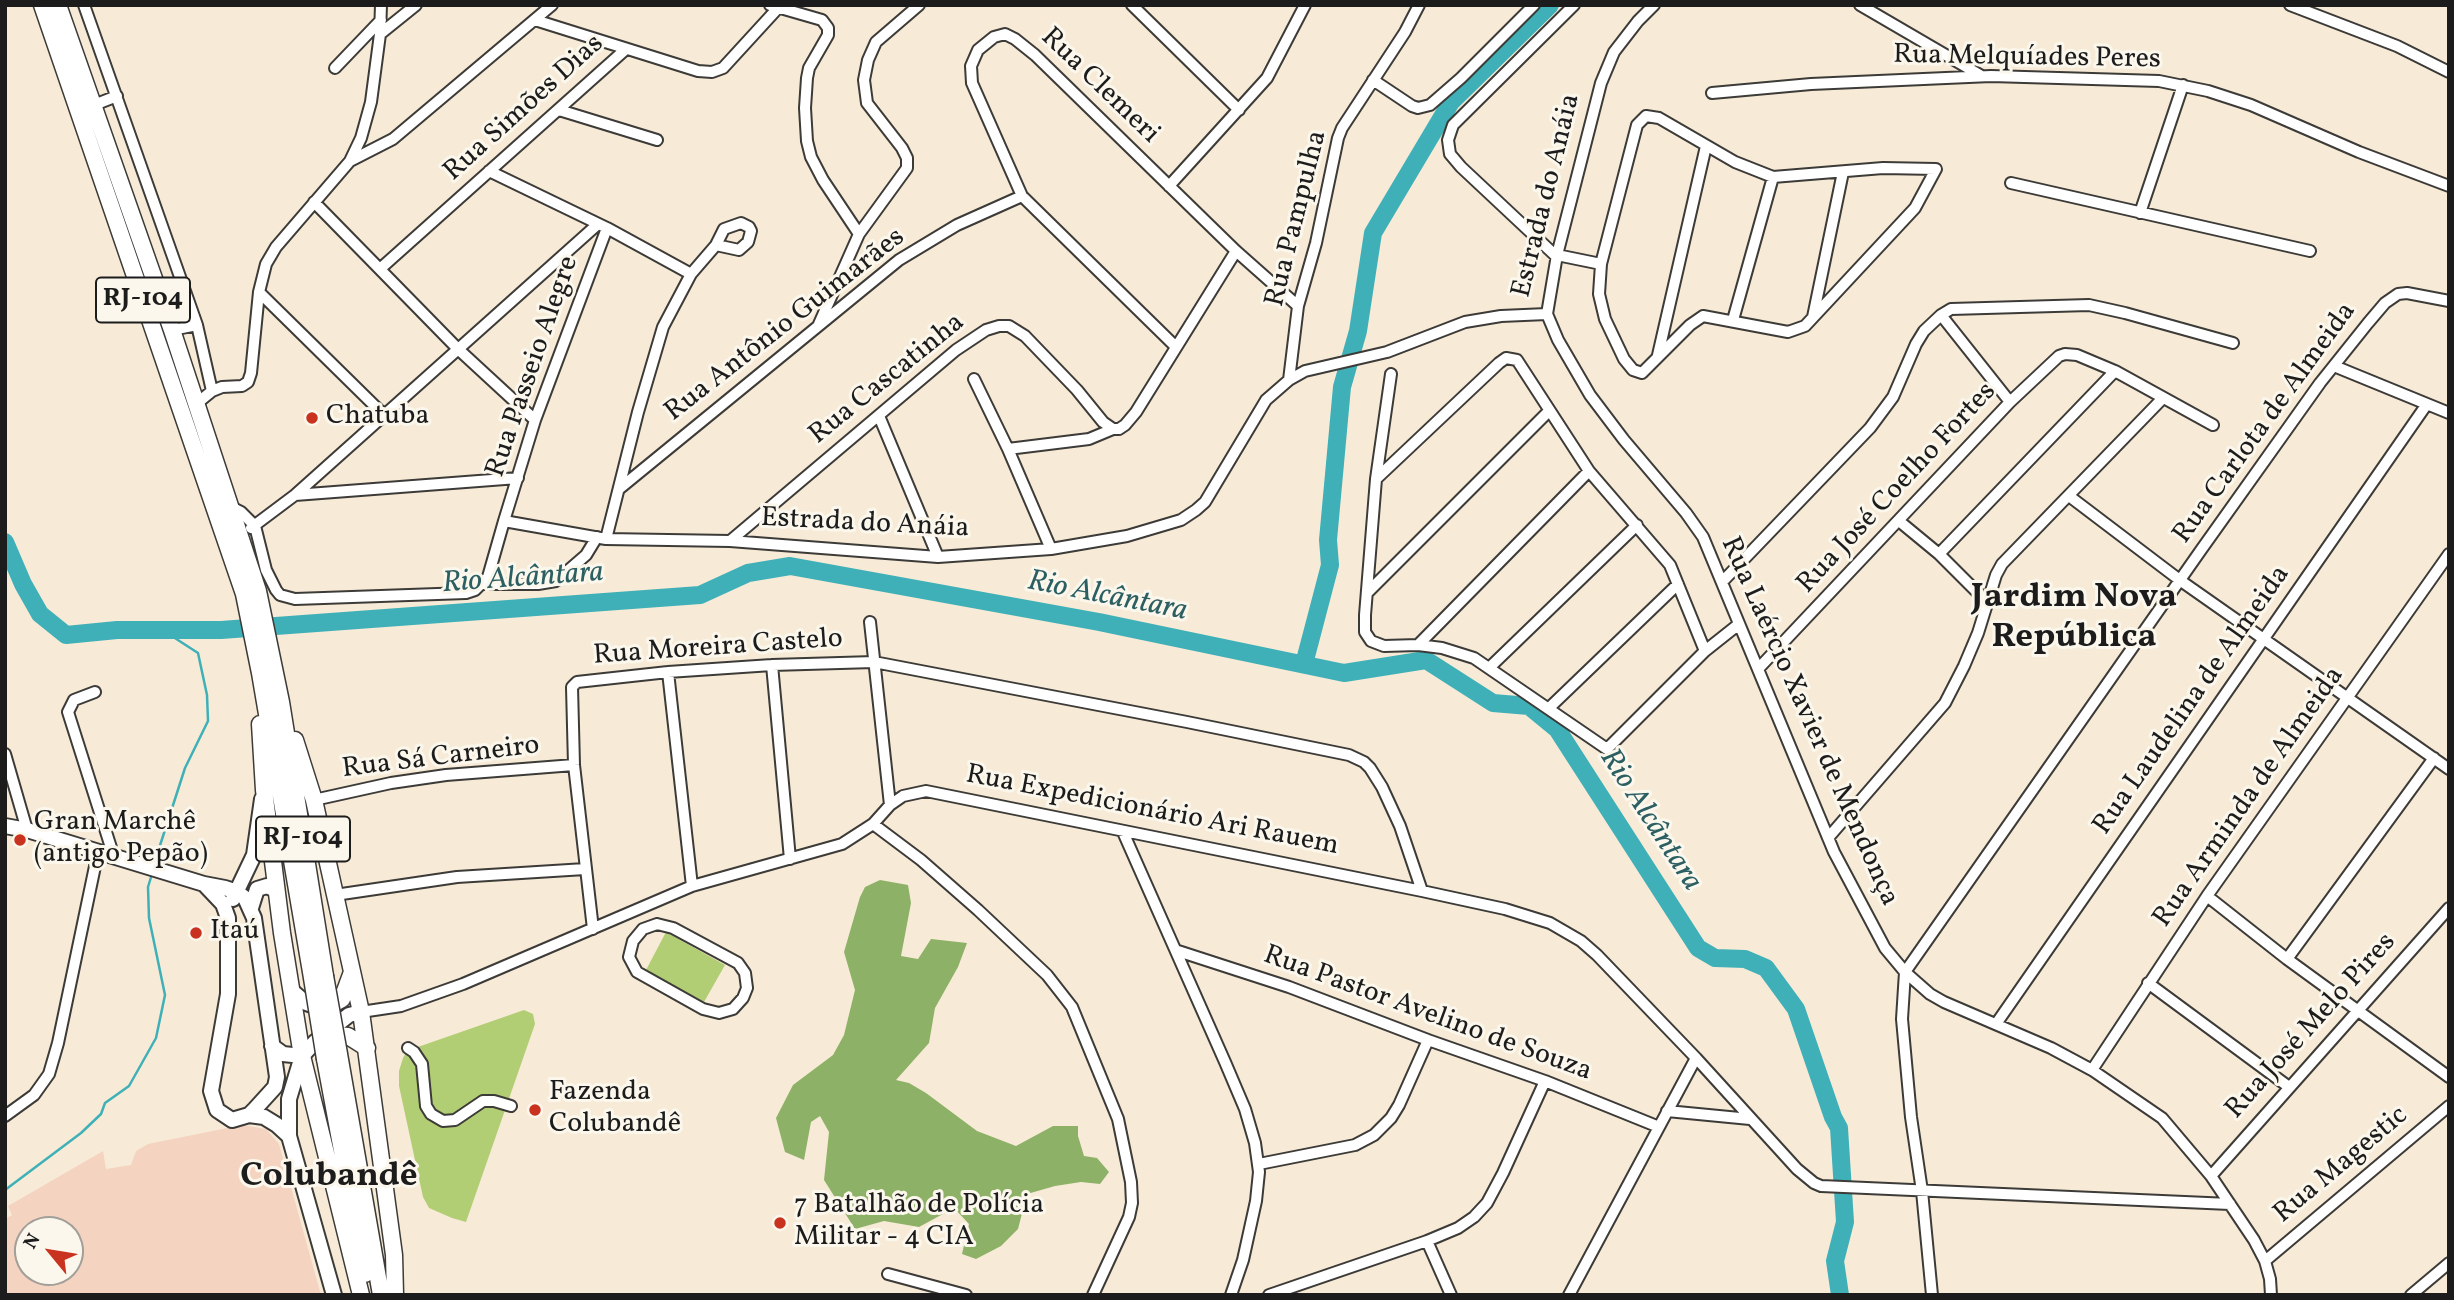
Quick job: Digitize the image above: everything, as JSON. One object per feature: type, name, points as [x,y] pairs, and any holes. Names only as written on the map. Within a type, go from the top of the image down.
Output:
[{"type":"highway","name":"RJ-104","points":[[42,5],[251,592]]},
{"type":"highway","name":"RJ-104","points":[[58,5],[172,330],[240,536],[319,977],[369,1295]]},
{"type":"highway","name":"RJ-104","points":[[263,664],[281,702],[319,977]]},
{"type":"highway","points":[[263,664],[259,702],[264,790],[282,933],[302,1056],[361,1295]]},
{"type":"highway","points":[[281,702],[314,800],[352,971],[355,1014],[367,1048],[394,1255],[396,1295]]},
{"type":"highway","points":[[324,1009],[342,999],[352,971]]},
{"type":"highway","points":[[325,1034],[348,1036],[367,1048]]},
{"type":"highway","name":"RJ-104","points":[[332,1057],[381,1295]]},
{"type":"main road","points":[[264,790],[254,855],[237,891],[229,918],[228,994],[211,1090],[214,1105],[226,1118],[232,1121],[249,1115],[264,1117],[289,1136]]},
{"type":"main road","points":[[5,826],[27,830],[164,873],[237,891],[245,898],[251,908],[277,1077],[275,1087],[249,1115]]},
{"type":"main road","points":[[204,884],[223,904],[229,918]]},
{"type":"main road","name":"RJ-104","points":[[229,918],[238,907],[251,908],[257,889],[267,886],[276,890]]},
{"type":"main road","name":"Rua Expedicionário Ari Rauem","points":[[292,991],[306,1003],[355,1014]]},
{"type":"main road","name":"Rua Expedicionário Ari Rauem","points":[[302,1056],[325,1034],[355,1014]]},
{"type":"main road","points":[[272,1046],[283,1054],[302,1056],[289,1099],[289,1136],[334,1295]]},
{"type":"street","points":[[84,5],[197,325],[212,391]]},
{"type":"street","points":[[196,404],[212,391],[222,387],[242,386],[248,382],[259,292],[266,264],[276,247],[349,161],[361,138],[371,102],[381,5]]},
{"type":"street","points":[[380,34],[416,5]]},
{"type":"street","points":[[349,161],[393,139],[552,5]]},
{"type":"street","points":[[819,325],[859,234],[908,168],[902,148],[867,103],[864,72],[876,42],[919,5]]},
{"type":"street","points":[[1132,5],[1239,110]]},
{"type":"street","points":[[1169,186],[1267,78],[1306,5]]},
{"type":"street","name":"Rua Pampulha","points":[[1289,380],[1298,306],[1316,243],[1338,138],[1419,5]]},
{"type":"street","points":[[1373,80],[1412,106],[1418,108],[1430,105],[1534,5]]},
{"type":"street","points":[[1574,5],[1453,125],[1448,140],[1450,154],[1461,167],[1557,256],[1601,264]]},
{"type":"street","name":"Estrada do Anáia","points":[[504,521],[601,538],[730,541],[938,557],[1051,549],[1127,536],[1181,520],[1205,502],[1266,400],[1289,380],[1305,371],[1387,352],[1465,322],[1501,316],[1546,314],[1557,256],[1601,83],[1614,52],[1654,5]]},
{"type":"street","points":[[1860,5],[1982,76]]},
{"type":"street","points":[[2290,5],[2398,46],[2449,72]]},
{"type":"street","points":[[774,6],[822,20],[829,32],[809,68],[805,108],[807,141],[823,180],[859,234]]},
{"type":"street","name":"Rua Simões Dias","points":[[381,268],[626,49],[698,71],[719,70],[774,6]]},
{"type":"street","points":[[335,68],[381,20]]},
{"type":"street","points":[[535,20],[626,49]]},
{"type":"street","name":"Rua Clemeri","points":[[1021,196],[972,83],[971,65],[978,50],[994,37],[1005,34],[1035,55],[1236,251],[1298,306]]},
{"type":"street","name":"Rua Melquíades Peres","points":[[1712,93],[1785,85],[1982,76],[2137,78],[2183,85],[2251,105],[2359,152],[2449,186]]},
{"type":"street","points":[[2140,213],[2183,85]]},
{"type":"street","points":[[94,106],[117,96]]},
{"type":"street","points":[[559,110],[657,140]]},
{"type":"street","points":[[1646,116],[1660,118],[1748,168],[1773,177],[1883,168],[1936,169],[1915,208],[1812,319],[1799,329],[1788,332],[1703,316],[1690,325],[1642,373],[1633,370],[1624,359],[1605,319],[1599,294],[1601,264],[1640,120],[1646,116]]},
{"type":"street","points":[[1658,358],[1706,146]]},
{"type":"street","points":[[489,171],[602,226],[691,274]]},
{"type":"street","points":[[1812,319],[1843,172]]},
{"type":"street","points":[[1733,320],[1773,177]]},
{"type":"street","points":[[2011,183],[2310,251]]},
{"type":"street","points":[[1021,196],[1176,347]]},
{"type":"street","name":"Rua Antônio Guimarães","points":[[619,489],[899,260],[957,225],[1021,196]]},
{"type":"street","points":[[314,202],[458,349],[535,420]]},
{"type":"street","points":[[240,536],[295,495],[458,349],[602,226]]},
{"type":"street","name":"Rua Passeio Alegre","points":[[504,521],[535,420],[602,226]]},
{"type":"street","points":[[483,584],[538,584],[556,581],[601,538],[619,489],[657,342],[691,274],[716,245]]},
{"type":"street","points":[[1008,449],[1089,439],[1125,425],[1136,412],[1236,251]]},
{"type":"street","points":[[259,292],[384,415]]},
{"type":"street","name":"Rua Carlota de Almeida","points":[[1905,972],[2334,366],[2392,296],[2407,293],[2449,301]]},
{"type":"street","points":[[1723,581],[1881,414],[1897,391],[1916,344],[1924,331],[1941,315],[1959,307],[2089,305],[2234,343]]},
{"type":"street","name":"Rua Laércio Xavier de Mendonça","points":[[1546,314],[1590,395],[1697,528],[1723,581],[1828,838],[1885,948],[1918,985],[1944,1002],[2051,1048],[2092,1070],[2162,1118],[2211,1176],[2230,1204],[2265,1261],[2271,1295]]},
{"type":"street","points":[[1941,315],[2010,402]]},
{"type":"street","points":[[172,330],[197,325]]},
{"type":"street","name":"Rua Cascatinha","points":[[730,541],[956,351],[986,330],[999,326],[1009,326],[1025,336],[1077,390],[1103,422],[1113,429]]},
{"type":"street","name":"Rua José Coelho Fortes","points":[[1758,669],[2010,402],[2059,356],[2077,355],[2115,371]]},
{"type":"street","points":[[1376,479],[1499,363],[1512,358],[1521,363],[1589,471],[1670,565],[1705,651]]},
{"type":"street","points":[[2334,366],[2449,413]]},
{"type":"street","points":[[1939,554],[2115,371],[2213,425]]},
{"type":"street","points":[[1391,374],[1376,479],[1365,615],[1367,638],[1384,646],[1418,645],[1459,652],[1474,658],[1606,749],[1705,651],[1739,624]]},
{"type":"street","points":[[974,379],[1051,549]]},
{"type":"street","points":[[1828,838],[1945,702],[1964,666],[2002,564],[2163,398]]},
{"type":"street","name":"Rua Laudelina de Almeida","points":[[1996,1024],[2427,404]]},
{"type":"street","points":[[1368,592],[1549,411]]},
{"type":"street","points":[[879,416],[938,557]]},
{"type":"street","points":[[1418,645],[1589,471]]},
{"type":"street","points":[[295,495],[518,478]]},
{"type":"street","points":[[2069,496],[2180,581],[2449,769]]},
{"type":"street","points":[[231,507],[241,512],[255,526],[266,570],[276,590],[286,597],[304,599],[466,593],[475,590],[488,577],[504,521]]},
{"type":"street","points":[[1899,521],[1939,554],[1988,603]]},
{"type":"street","points":[[1489,668],[1637,525]]},
{"type":"street","name":"Rua Arminda de Almeida","points":[[2092,1070],[2207,896],[2449,554]]},
{"type":"street","points":[[1549,708],[1678,584]]},
{"type":"street","points":[[870,622],[890,805]]},
{"type":"street","name":"Rua Moreira Castelo","points":[[574,765],[570,691],[577,682],[668,672],[874,662],[1187,722],[1356,758],[1370,768],[1382,787],[1400,826],[1422,891]]},
{"type":"street","points":[[772,665],[790,859]]},
{"type":"street","points":[[668,672],[692,886]]},
{"type":"street","points":[[95,692],[74,700],[68,712],[114,857]]},
{"type":"street","points":[[5,754],[27,830]]},
{"type":"street","points":[[2287,959],[2434,758]]},
{"type":"street","points":[[574,765],[593,929]]},
{"type":"street","name":"Rua Sá Carneiro","points":[[314,800],[421,778],[574,765]]},
{"type":"street","name":"Rua Expedicionário Ari Rauem","points":[[355,1014],[401,1006],[463,984],[692,886],[842,844],[873,824],[890,805],[904,796],[926,791],[1422,891],[1528,915],[1565,931],[1597,955],[1806,1178],[1834,1188],[1922,1191]]},
{"type":"street","points":[[873,824],[921,860],[978,910],[1047,975],[1072,1007],[1118,1119],[1131,1182],[1132,1203],[1129,1217],[1093,1295]]},
{"type":"street","points":[[1123,832],[1178,951],[1245,1109],[1259,1164],[1250,1233],[1231,1295]]},
{"type":"street","points":[[5,1116],[34,1095],[49,1074],[58,1043],[98,852]]},
{"type":"street","points":[[335,895],[465,877],[585,869]]},
{"type":"street","points":[[2207,896],[2287,959],[2449,1077]]},
{"type":"street","name":"Rua José Melo Pires","points":[[2211,1176],[2449,908]]},
{"type":"street","points":[[657,925],[673,928],[738,963],[744,973],[747,988],[743,999],[733,1009],[719,1013],[702,1009],[637,972],[629,957],[633,941],[643,929],[657,925]]},
{"type":"street","name":"Rua Pastor Avelino de Souza","points":[[1178,951],[1289,987],[1545,1081],[1659,1127]]},
{"type":"street","points":[[1905,972],[1902,1019],[1932,1295]]},
{"type":"street","points":[[2148,983],[2289,1087]]},
{"type":"street","points":[[1259,1164],[1354,1145],[1374,1135],[1391,1118],[1399,1105],[1428,1040]]},
{"type":"street","points":[[408,1048],[422,1064],[426,1106],[431,1114],[443,1121],[455,1121],[483,1101],[511,1105]]},
{"type":"street","points":[[1569,1295],[1696,1058]]},
{"type":"street","points":[[1269,1295],[1427,1241],[1458,1228],[1474,1217],[1487,1203],[1516,1147],[1545,1081]]},
{"type":"street","name":"Rua Magestic","points":[[2265,1261],[2449,1106]]},
{"type":"street","points":[[1667,1111],[1750,1119]]},
{"type":"street","points":[[1922,1191],[2230,1204]]},
{"type":"street","points":[[1427,1241],[1451,1295]]},
{"type":"street","points":[[2411,1295],[2449,1263]]},
{"type":"street","points":[[888,1274],[966,1295]]},
{"type":"shaded area","points":[[242,1125],[266,1129],[279,1144],[321,1295],[5,1295],[5,1219],[12,1215],[8,1206],[103,1151],[106,1169],[131,1165],[136,1151],[148,1144]]},
{"type":"green space","points":[[880,880],[908,885],[911,903],[901,956],[918,959],[931,939],[967,943],[958,967],[935,1008],[929,1043],[896,1080],[909,1083],[926,1093],[977,1131],[1016,1146],[1053,1126],[1078,1126],[1084,1156],[1097,1158],[1109,1172],[1100,1184],[1081,1182],[1027,1194],[1018,1229],[1001,1246],[976,1259],[962,1254],[969,1224],[954,1208],[919,1227],[884,1221],[855,1229],[824,1180],[829,1132],[820,1116],[811,1122],[804,1160],[785,1152],[776,1118],[793,1085],[833,1055],[844,1035],[855,990],[844,952],[865,887]]},
{"type":"green space","points":[[666,932],[725,965],[704,1002],[646,970]]},
{"type":"green space","points":[[524,1010],[533,1014],[535,1024],[466,1222],[452,1218],[429,1208],[423,1197],[399,1086],[399,1071],[403,1058],[407,1051]]},
{"type":"waterway","points":[[1304,664],[1330,565],[1328,540],[1342,387],[1358,331],[1373,233],[1451,102],[1550,5]]},
{"type":"waterway","name":"Rio Alcântara","points":[[5,542],[23,584],[40,614],[66,635],[117,630],[221,630],[700,595],[748,573],[790,566],[1099,622],[1344,673],[1426,660],[1493,703],[1529,706],[1557,729],[1698,948],[1715,958],[1745,959],[1766,968],[1796,1009],[1839,1128],[1845,1222],[1835,1261],[1840,1295]]},
{"type":"waterway","points":[[154,864],[185,768],[208,721],[207,695],[198,653],[164,631]]},
{"type":"waterway","points":[[5,1190],[81,1133],[101,1114],[105,1103],[129,1086],[156,1038],[165,995],[149,918],[148,887],[152,874]]},
{"type":"place","name":"Chatuba","points":[[312,418]]},
{"type":"place","name":"Gran Marchê (antigo Pepão)","points":[[20,840]]},
{"type":"place","name":"Itaú","points":[[196,933]]},
{"type":"place","name":"Fazenda Colubandê","points":[[535,1110]]},
{"type":"place","name":"7 Batalhão de Polícia Militar - 4 CIA","points":[[780,1223]]},
{"type":"district","name":"Jardim Nova República","points":[[2074,620]]},
{"type":"district","name":"Colubandê","points":[[329,1179]]}]
